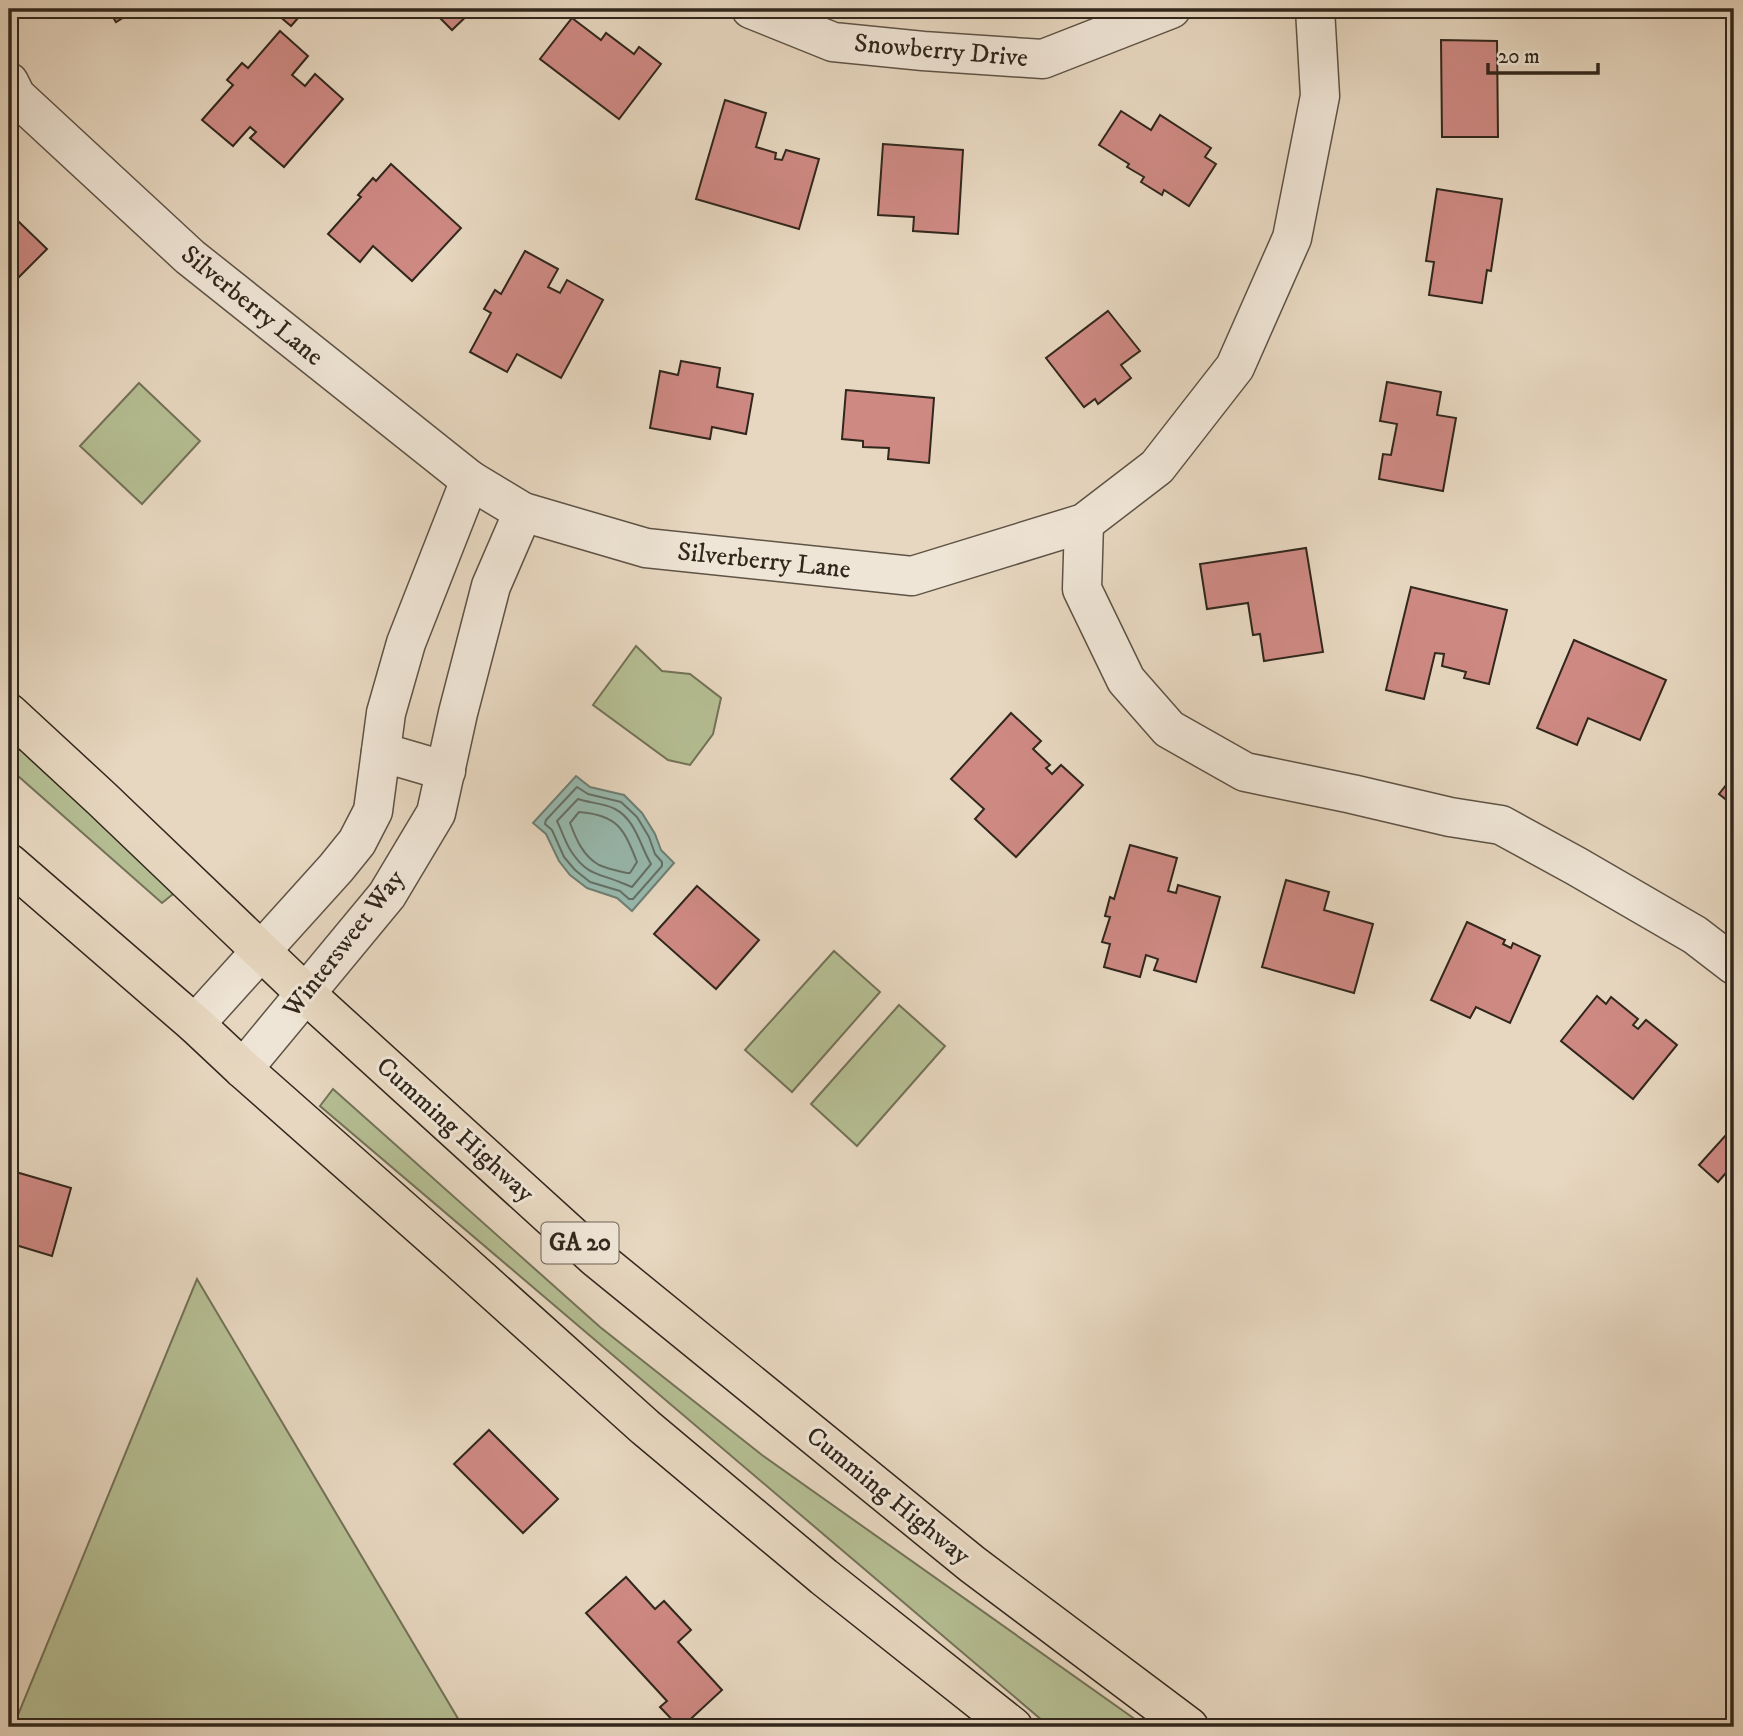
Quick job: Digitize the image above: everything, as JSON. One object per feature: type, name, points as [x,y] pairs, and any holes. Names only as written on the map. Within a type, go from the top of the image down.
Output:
[{"type":"highway","name":"Cumming Highway","points":[[9,713],[307,995],[595,1257],[972,1564],[1189,1727]]},
{"type":"highway","points":[[9,863],[195,1024],[645,1427],[824,1577],[1013,1727]]},
{"type":"street","name":"Snowberry Drive","points":[[751,9],[833,42],[1043,59],[1171,9]]},
{"type":"street","name":"Silverberry Lane","points":[[9,82],[16,96],[190,257],[470,480],[523,512],[646,548],[912,576],[1084,523],[1157,467],[1235,367],[1292,238],[1320,96],[1315,9]]},
{"type":"street","name":"Wintersweet Way","points":[[195,1024],[336,868],[357,842],[373,811],[386,713],[406,643],[470,480]]},
{"type":"street","name":"Wintersweet Way","points":[[243,1069],[307,995],[387,895],[436,813],[458,713],[491,586],[523,512]]},
{"type":"street","points":[[1084,523],[1082,589],[1126,680],[1169,729],[1245,772],[1450,817],[1501,825],[1695,935],[1734,965]]},
{"type":"street","points":[[381,752],[446,771]]},
{"type":"green space","points":[[139,383],[200,441],[142,504],[80,446]]},
{"type":"green space","points":[[636,646],[662,671],[690,674],[721,698],[713,734],[690,765],[668,760],[593,705]]},
{"type":"green space","points":[[9,736],[178,890],[162,903],[9,768]]},
{"type":"green space","points":[[834,951],[880,992],[792,1092],[745,1050]]},
{"type":"green space","points":[[899,1005],[945,1046],[857,1146],[811,1104]]},
{"type":"green space","points":[[333,1089],[600,1327],[762,1455],[1146,1727],[1050,1727],[320,1106]]},
{"type":"green space","points":[[197,1279],[463,1727],[13,1727]]},
{"type":"water","points":[[576,776],[590,787],[624,795],[642,813],[661,850],[674,863],[632,911],[617,898],[587,888],[570,875],[559,861],[546,834],[533,823]]},
{"type":"building","points":[[108,9],[137,9],[116,22]]},
{"type":"building","points":[[271,9],[306,9],[291,26]]},
{"type":"building","points":[[431,9],[474,9],[452,30]]},
{"type":"building","points":[[572,18],[601,40],[606,33],[634,54],[639,47],[661,64],[619,119],[540,59]]},
{"type":"building","points":[[280,31],[308,56],[292,75],[305,86],[315,74],[343,99],[284,167],[250,138],[256,132],[250,127],[233,146],[202,120],[233,85],[227,80],[242,63],[248,68]]},
{"type":"building","points":[[1441,40],[1497,41],[1498,137],[1442,137]]},
{"type":"building","points":[[725,100],[766,113],[756,147],[776,153],[775,159],[782,160],[786,150],[819,159],[799,229],[696,199]]},
{"type":"building","points":[[1121,111],[1151,130],[1160,115],[1211,148],[1205,157],[1216,164],[1189,206],[1164,190],[1162,195],[1141,182],[1144,177],[1099,145]]},
{"type":"building","points":[[883,144],[963,150],[958,234],[913,231],[914,217],[878,215]]},
{"type":"building","points":[[391,164],[461,228],[412,281],[373,246],[360,262],[328,234],[361,197],[358,195],[373,178],[376,181]]},
{"type":"building","points":[[1437,189],[1502,199],[1491,271],[1487,270],[1482,303],[1429,295],[1434,262],[1426,261]]},
{"type":"building","points":[[18,221],[47,249],[9,287],[9,230]]},
{"type":"building","points":[[525,251],[558,269],[548,287],[560,293],[567,280],[603,300],[561,378],[517,354],[507,372],[470,352],[491,313],[484,309],[495,290],[501,294]]},
{"type":"building","points":[[1108,311],[1140,351],[1121,365],[1131,378],[1098,404],[1095,399],[1084,407],[1046,358]]},
{"type":"building","points":[[681,361],[720,368],[717,387],[753,394],[746,434],[712,427],[710,439],[650,428],[660,371],[678,375]]},
{"type":"building","points":[[1387,382],[1441,392],[1437,415],[1456,418],[1443,491],[1379,479],[1383,454],[1391,455],[1397,424],[1380,421]]},
{"type":"building","points":[[846,390],[934,398],[929,463],[888,459],[889,448],[863,447],[863,441],[842,439]]},
{"type":"building","points":[[1306,548],[1323,652],[1264,661],[1260,634],[1253,635],[1248,603],[1207,609],[1200,564]]},
{"type":"building","points":[[1411,587],[1507,610],[1489,684],[1464,678],[1466,672],[1442,666],[1444,654],[1435,653],[1424,699],[1386,690]]},
{"type":"building","points":[[1574,640],[1666,680],[1640,740],[1588,718],[1577,745],[1537,728]]},
{"type":"building","points":[[1011,713],[1041,741],[1033,749],[1050,765],[1046,768],[1052,774],[1061,765],[1083,785],[1016,857],[975,819],[984,809],[951,779]]},
{"type":"building","points":[[1734,775],[1734,806],[1719,794]]},
{"type":"building","points":[[1130,845],[1177,858],[1168,891],[1176,893],[1178,885],[1220,897],[1196,982],[1154,970],[1158,959],[1146,955],[1140,977],[1104,967],[1110,944],[1102,942],[1110,917],[1105,916],[1110,897],[1114,899]]},
{"type":"building","points":[[1286,880],[1329,892],[1324,910],[1373,924],[1354,993],[1262,967]]},
{"type":"building","points":[[697,886],[759,940],[716,989],[654,934]]},
{"type":"building","points":[[1467,922],[1505,940],[1503,944],[1511,948],[1513,943],[1540,956],[1510,1023],[1476,1007],[1470,1018],[1431,1000]]},
{"type":"building","points":[[1597,996],[1606,1004],[1611,997],[1638,1019],[1633,1025],[1638,1029],[1646,1020],[1677,1045],[1633,1099],[1561,1041]]},
{"type":"building","points":[[1734,1126],[1734,1182],[1725,1174],[1718,1182],[1699,1165]]},
{"type":"building","points":[[9,1170],[71,1188],[52,1256],[9,1243]]},
{"type":"building","points":[[489,1430],[558,1499],[523,1533],[454,1464]]},
{"type":"building","points":[[626,1577],[655,1609],[664,1601],[691,1630],[678,1642],[722,1690],[682,1727],[660,1707],[667,1701],[586,1613]]}]
